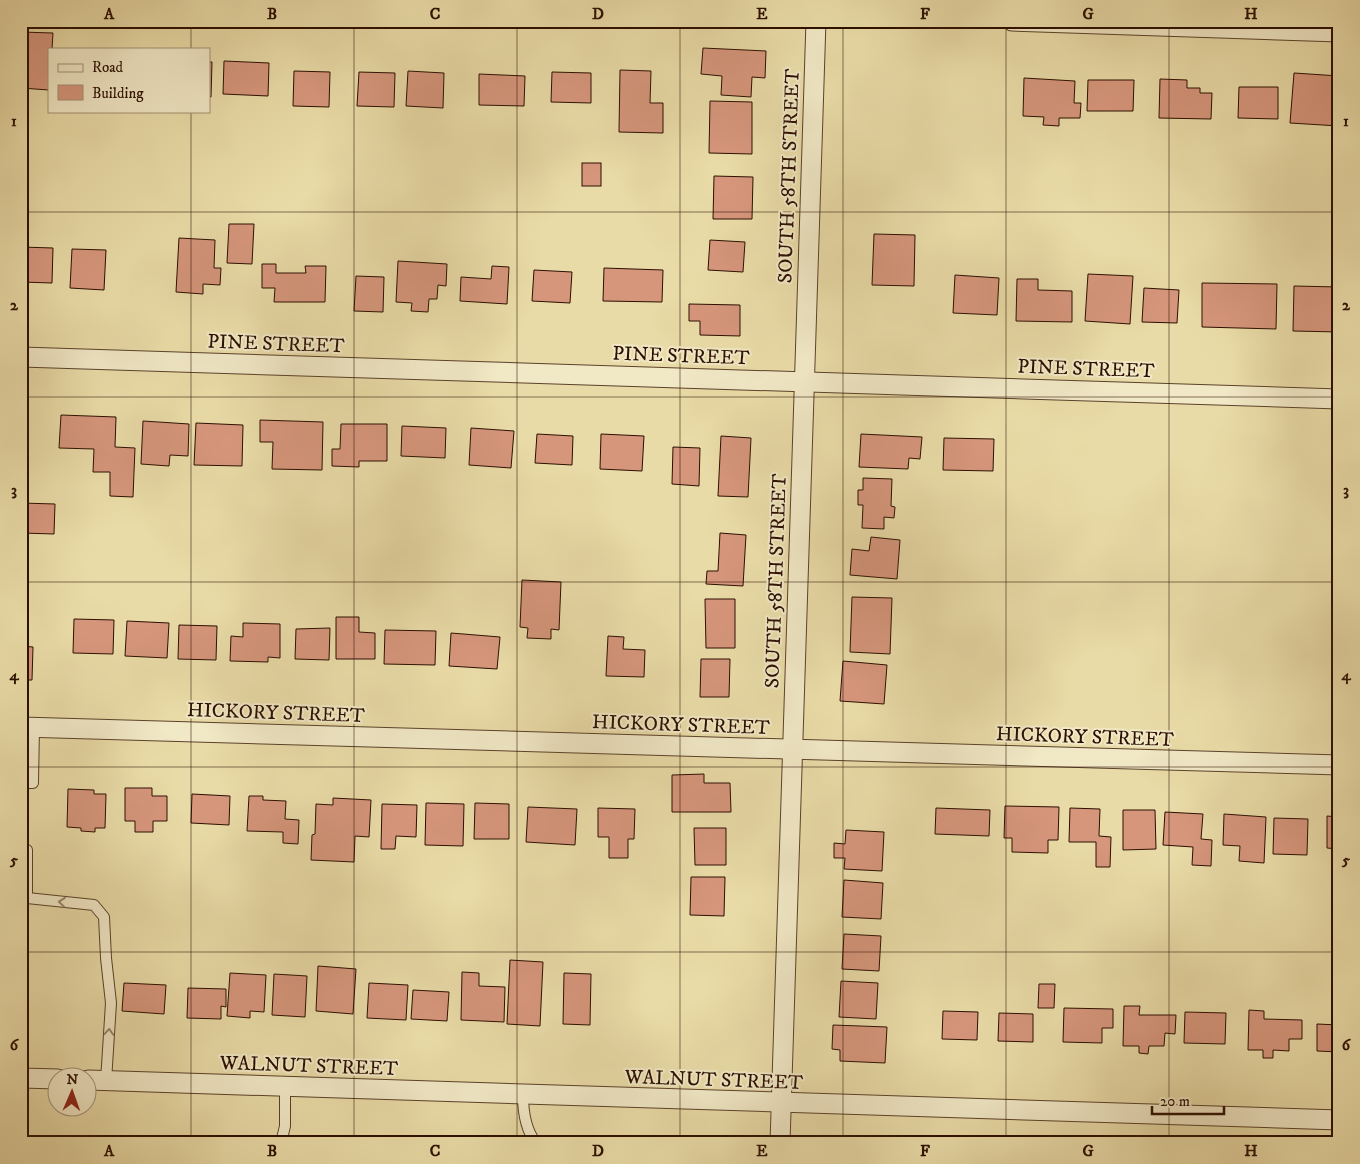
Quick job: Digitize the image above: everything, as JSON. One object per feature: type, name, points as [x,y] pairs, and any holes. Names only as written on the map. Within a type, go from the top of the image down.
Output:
[{"type":"street","name":"SOUTH 58TH STREET","points":[[780,1143],[816,21]]},
{"type":"street","points":[[1012,21],[1339,32]]},
{"type":"street","name":"PINE STREET","points":[[21,357],[1339,399]]},
{"type":"street","name":"HICKORY STREET","points":[[28,727],[1339,765]]},
{"type":"street","points":[[21,1078],[48,1079]]},
{"type":"street","name":"WALNUT STREET","points":[[98,1080],[781,1104],[1339,1120]]},
{"type":"lane","points":[[21,783],[33,783],[28,727]]},
{"type":"lane","points":[[21,850],[27,850],[24,898],[94,905],[104,917],[111,1002],[98,1074]]},
{"type":"lane","points":[[281,1143],[285,1126],[285,1087]]},
{"type":"lane","points":[[522,1095],[523,1113],[536,1143]]},
{"type":"building","points":[[21,32],[53,33],[52,48],[48,48],[48,90],[21,88]]},
{"type":"building","points":[[703,48],[766,51],[765,78],[752,77],[751,97],[721,95],[722,76],[701,74]]},
{"type":"building","points":[[224,61],[269,63],[268,96],[223,94]]},
{"type":"building","points":[[210,62],[212,62],[211,97]]},
{"type":"building","points":[[620,70],[651,71],[650,103],[663,103],[663,133],[619,132]]},
{"type":"building","points":[[294,71],[330,72],[329,107],[293,106]]},
{"type":"building","points":[[408,71],[444,73],[443,108],[406,106]]},
{"type":"building","points":[[359,72],[395,73],[394,107],[357,106]]},
{"type":"building","points":[[552,72],[591,73],[591,103],[551,102]]},
{"type":"building","points":[[1294,73],[1339,76],[1339,126],[1290,123]]},
{"type":"building","points":[[479,74],[525,76],[524,106],[479,105]]},
{"type":"building","points":[[1024,78],[1075,81],[1074,103],[1081,103],[1080,118],[1059,118],[1059,126],[1043,125],[1044,117],[1023,116]]},
{"type":"building","points":[[1160,79],[1187,80],[1187,88],[1200,88],[1200,93],[1212,93],[1211,119],[1159,118]]},
{"type":"building","points":[[1088,80],[1134,80],[1133,111],[1087,111]]},
{"type":"building","points":[[1239,87],[1278,87],[1278,119],[1238,118]]},
{"type":"building","points":[[710,101],[752,102],[752,154],[709,153]]},
{"type":"building","points":[[21,107],[28,107],[27,147],[21,147]]},
{"type":"building","points":[[21,162],[28,163],[26,203],[21,202]]},
{"type":"building","points":[[582,163],[601,163],[601,186],[582,186]]},
{"type":"building","points":[[714,176],[753,177],[752,219],[713,219]]},
{"type":"building","points":[[229,224],[254,224],[252,264],[227,263]]},
{"type":"building","points":[[874,234],[915,235],[914,286],[872,285]]},
{"type":"building","points":[[179,238],[215,240],[214,268],[221,268],[220,285],[203,284],[203,294],[176,292]]},
{"type":"building","points":[[710,240],[745,242],[743,272],[708,270]]},
{"type":"building","points":[[21,247],[53,248],[52,283],[21,282]]},
{"type":"building","points":[[72,249],[106,250],[104,290],[70,288]]},
{"type":"building","points":[[398,261],[447,264],[446,286],[438,285],[437,299],[429,299],[428,312],[411,311],[412,303],[396,302]]},
{"type":"building","points":[[262,264],[276,264],[276,273],[306,273],[305,266],[326,266],[325,302],[274,302],[275,288],[262,288]]},
{"type":"building","points":[[492,266],[509,267],[507,304],[460,301],[461,277],[491,279]]},
{"type":"building","points":[[604,268],[663,270],[662,302],[603,301]]},
{"type":"building","points":[[534,270],[572,272],[570,303],[532,301]]},
{"type":"building","points":[[1088,274],[1133,276],[1130,324],[1085,321]]},
{"type":"building","points":[[955,275],[999,278],[997,315],[953,313]]},
{"type":"building","points":[[356,276],[384,277],[383,312],[354,311]]},
{"type":"building","points":[[1017,279],[1038,279],[1038,290],[1072,291],[1072,322],[1016,321]]},
{"type":"building","points":[[1202,283],[1277,284],[1276,329],[1202,327]]},
{"type":"building","points":[[1294,286],[1339,287],[1339,332],[1293,331]]},
{"type":"building","points":[[1144,288],[1179,290],[1177,323],[1142,322]]},
{"type":"building","points":[[689,304],[740,305],[740,336],[700,335],[700,321],[689,321]]},
{"type":"building","points":[[61,415],[116,417],[115,447],[135,448],[133,497],[110,496],[110,472],[93,472],[94,449],[59,448]]},
{"type":"building","points":[[260,420],[323,422],[322,470],[272,469],[273,442],[260,442]]},
{"type":"building","points":[[143,421],[189,424],[188,456],[170,455],[169,466],[141,464]]},
{"type":"building","points":[[196,423],[243,425],[242,466],[194,465]]},
{"type":"building","points":[[341,424],[387,424],[387,461],[359,461],[359,467],[332,466],[332,449],[340,449]]},
{"type":"building","points":[[402,426],[446,428],[445,458],[401,456]]},
{"type":"building","points":[[471,428],[514,431],[511,468],[469,465]]},
{"type":"building","points":[[537,434],[573,436],[572,465],[535,463]]},
{"type":"building","points":[[601,434],[644,436],[642,471],[600,469]]},
{"type":"building","points":[[861,434],[922,437],[920,459],[909,458],[908,469],[859,467]]},
{"type":"building","points":[[721,436],[751,438],[748,497],[718,496]]},
{"type":"building","points":[[944,438],[994,439],[993,471],[943,470]]},
{"type":"building","points":[[673,447],[700,448],[699,486],[672,484]]},
{"type":"building","points":[[863,478],[892,479],[891,506],[895,507],[894,518],[884,517],[884,529],[862,528],[863,505],[858,505],[858,490],[863,490]]},
{"type":"building","points":[[21,503],[55,504],[54,534],[21,533]]},
{"type":"building","points":[[720,533],[746,535],[743,586],[706,584],[707,571],[718,571]]},
{"type":"building","points":[[871,537],[900,540],[897,579],[850,575],[852,549],[869,551]]},
{"type":"building","points":[[522,580],[561,582],[559,630],[551,629],[551,639],[527,638],[528,628],[520,627]]},
{"type":"building","points":[[852,597],[892,598],[890,654],[850,652]]},
{"type":"building","points":[[705,599],[735,599],[735,648],[706,648]]},
{"type":"building","points":[[21,609],[26,609],[24,641],[21,640]]},
{"type":"building","points":[[336,617],[359,617],[359,632],[375,633],[375,659],[336,659]]},
{"type":"building","points":[[74,619],[114,620],[113,654],[73,653]]},
{"type":"building","points":[[127,621],[169,623],[167,658],[125,656]]},
{"type":"building","points":[[243,623],[280,624],[280,658],[268,657],[268,662],[230,661],[231,636],[243,637]]},
{"type":"building","points":[[179,625],[217,626],[216,660],[178,659]]},
{"type":"building","points":[[330,628],[329,660],[295,659],[296,629]]},
{"type":"building","points":[[385,630],[436,631],[435,665],[384,664]]},
{"type":"building","points":[[451,633],[500,637],[497,669],[449,666]]},
{"type":"building","points":[[608,636],[624,637],[623,649],[645,650],[644,677],[606,676]]},
{"type":"building","points":[[21,646],[33,647],[32,680],[21,680]]},
{"type":"building","points":[[701,659],[730,659],[729,697],[700,697]]},
{"type":"building","points":[[843,661],[887,665],[884,704],[840,701]]},
{"type":"building","points":[[704,774],[704,783],[730,783],[731,812],[672,812],[672,775]]},
{"type":"building","points":[[125,788],[152,788],[152,796],[167,796],[167,821],[153,821],[153,832],[135,832],[135,821],[125,821]]},
{"type":"building","points":[[68,789],[94,790],[94,794],[106,794],[105,828],[95,828],[95,832],[67,827]]},
{"type":"building","points":[[192,794],[230,796],[229,825],[191,823]]},
{"type":"building","points":[[249,796],[263,796],[263,800],[286,801],[285,819],[299,820],[298,844],[283,843],[283,832],[247,831]]},
{"type":"building","points":[[333,798],[371,800],[369,837],[355,836],[354,862],[311,860],[312,835],[315,834],[316,804],[333,805]]},
{"type":"building","points":[[426,803],[464,804],[463,846],[425,845]]},
{"type":"building","points":[[475,803],[509,804],[509,839],[474,839]]},
{"type":"building","points":[[382,804],[417,805],[416,837],[396,836],[395,849],[381,849]]},
{"type":"building","points":[[1005,806],[1059,807],[1058,840],[1048,840],[1048,853],[1012,852],[1012,838],[1004,838]]},
{"type":"building","points":[[528,807],[577,809],[575,845],[526,842]]},
{"type":"building","points":[[598,808],[635,809],[634,839],[628,839],[628,858],[609,858],[609,837],[598,837]]},
{"type":"building","points":[[936,808],[990,810],[989,836],[935,834]]},
{"type":"building","points":[[1070,808],[1100,809],[1099,836],[1111,837],[1110,867],[1096,867],[1096,842],[1069,842]]},
{"type":"building","points":[[1123,810],[1155,810],[1156,849],[1123,850]]},
{"type":"building","points":[[1165,812],[1203,814],[1201,839],[1212,840],[1211,866],[1192,865],[1193,847],[1163,845]]},
{"type":"building","points":[[1224,814],[1266,817],[1264,863],[1239,861],[1240,846],[1223,845]]},
{"type":"building","points":[[1327,816],[1339,817],[1339,849],[1327,848]]},
{"type":"building","points":[[1274,818],[1308,819],[1307,855],[1273,854]]},
{"type":"building","points":[[694,828],[726,828],[726,865],[695,865]]},
{"type":"building","points":[[846,830],[884,832],[882,871],[844,869],[845,858],[834,858],[834,843],[845,844]]},
{"type":"building","points":[[691,877],[725,877],[724,916],[690,915]]},
{"type":"building","points":[[844,880],[883,883],[881,919],[842,917]]},
{"type":"building","points":[[844,934],[881,936],[879,971],[842,969]]},
{"type":"building","points":[[510,960],[543,962],[540,1026],[507,1024]]},
{"type":"building","points":[[318,966],[356,969],[353,1014],[316,1011]]},
{"type":"building","points":[[462,972],[479,973],[479,986],[505,987],[504,1022],[461,1020]]},
{"type":"building","points":[[230,973],[266,975],[264,1012],[250,1011],[250,1018],[227,1016]]},
{"type":"building","points":[[564,973],[591,974],[590,1025],[563,1024]]},
{"type":"building","points":[[274,974],[307,976],[305,1017],[272,1015]]},
{"type":"building","points":[[841,981],[878,983],[876,1019],[839,1017]]},
{"type":"building","points":[[124,983],[166,985],[164,1014],[122,1011]]},
{"type":"building","points":[[369,983],[408,985],[406,1020],[367,1018]]},
{"type":"building","points":[[1039,984],[1055,984],[1054,1008],[1038,1008]]},
{"type":"building","points":[[188,988],[226,989],[226,1007],[221,1006],[221,1019],[187,1018]]},
{"type":"building","points":[[413,990],[449,992],[447,1021],[411,1019]]},
{"type":"building","points":[[1332,1002],[1339,1002],[1339,1015],[1332,1015]]},
{"type":"building","points":[[1124,1006],[1140,1006],[1139,1015],[1176,1015],[1175,1034],[1165,1033],[1164,1046],[1149,1046],[1148,1054],[1139,1053],[1139,1046],[1123,1046]]},
{"type":"building","points":[[1064,1008],[1113,1009],[1113,1028],[1102,1028],[1102,1043],[1063,1042]]},
{"type":"building","points":[[1249,1010],[1264,1011],[1264,1019],[1302,1020],[1302,1039],[1289,1039],[1289,1051],[1273,1050],[1273,1058],[1263,1058],[1263,1050],[1248,1050]]},
{"type":"building","points":[[943,1011],[978,1012],[977,1040],[942,1039]]},
{"type":"building","points":[[1185,1012],[1226,1013],[1225,1044],[1184,1043]]},
{"type":"building","points":[[999,1013],[1033,1014],[1033,1042],[998,1041]]},
{"type":"building","points":[[1317,1024],[1339,1025],[1339,1052],[1317,1051]]},
{"type":"building","points":[[833,1025],[887,1027],[885,1063],[840,1061],[840,1050],[832,1049]]},
{"type":"building","points":[[835,1139],[885,1140],[885,1143],[835,1143]]}]
